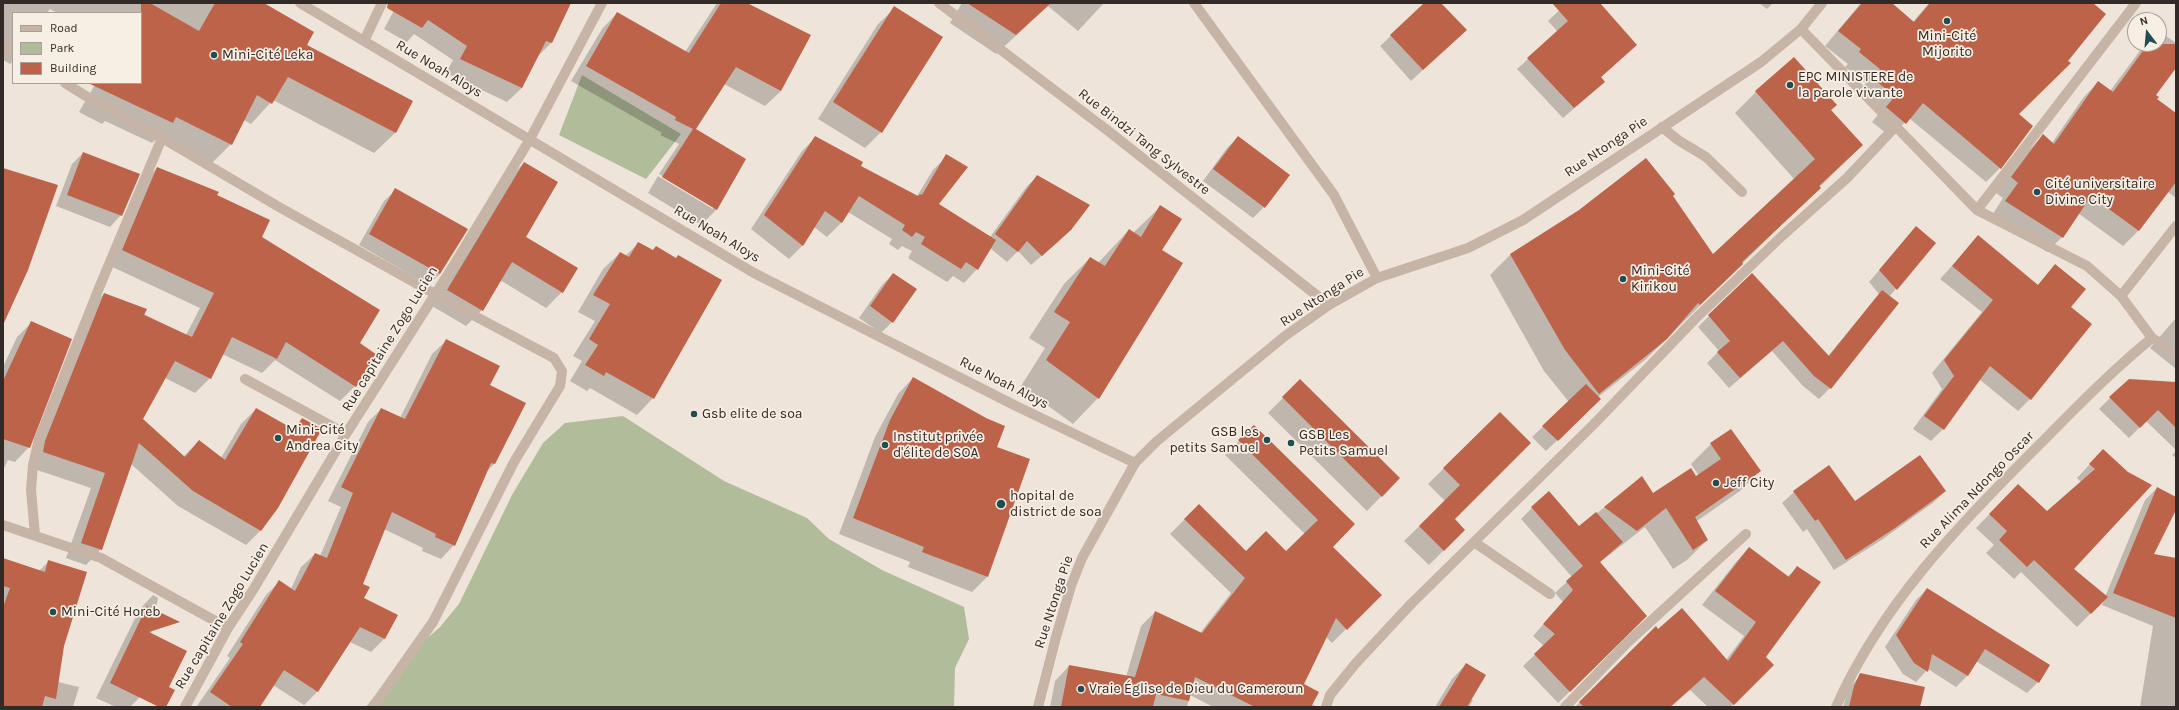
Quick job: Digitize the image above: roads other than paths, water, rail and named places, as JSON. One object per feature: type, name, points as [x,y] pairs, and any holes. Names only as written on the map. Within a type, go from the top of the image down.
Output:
[{"type":"street","name":"Rue Noah Aloys","points":[[300,3],[754,272],[1016,406],[1135,463]]},
{"type":"street","points":[[364,41],[382,3]]},
{"type":"street","name":"Rue capitaine Zogo Lucien","points":[[185,707],[228,628],[253,590],[346,434],[436,294],[530,139],[602,3]]},
{"type":"street","name":"Rue Bindzi Tang Sylvestre","points":[[939,3],[1107,130],[1329,305]]},
{"type":"street","points":[[1194,3],[1334,195],[1377,278]]},
{"type":"street","name":"Rue Ntonga Pie","points":[[1038,707],[1071,586],[1082,558],[1135,463],[1157,441],[1285,336],[1329,305],[1377,278],[1468,248],[1523,220],[1761,62],[1800,29],[1822,3]]},
{"type":"street","points":[[1977,210],[2136,3]]},
{"type":"street","points":[[1800,29],[1977,210],[2087,266],[2121,296],[2152,338],[2176,353]]},
{"type":"street","points":[[3,47],[12,52]]},
{"type":"street","points":[[67,84],[97,103],[162,138],[279,207],[554,358],[562,371],[560,386],[514,462],[433,622],[373,707]]},
{"type":"street","points":[[1326,707],[1330,695],[1356,663],[1411,604],[1593,425],[1696,318],[1782,236],[1847,178],[1896,126]]},
{"type":"street","points":[[1662,127],[1678,140],[1706,157],[1742,192]]},
{"type":"street","points":[[35,535],[31,490],[33,466],[39,439],[162,138]]},
{"type":"street","points":[[2121,296],[2176,226]]},
{"type":"street","name":"Rue Alima Ndongo Oscar","points":[[1836,707],[1868,644],[1916,577],[1961,523],[2115,369],[2152,338]]},
{"type":"street","points":[[245,379],[346,434]]},
{"type":"street","points":[[3,525],[100,558],[228,628]]},
{"type":"street","points":[[1565,707],[1628,642],[1746,534]]},
{"type":"street","points":[[1474,542],[1550,594]]},
{"type":"place","name":"Mini-Cité Mijorito","points":[[1947,21]]},
{"type":"place","name":"Mini-Cité Leka","points":[[214,55]]},
{"type":"place","name":"EPC MINISTERE de la parole vivante","points":[[1790,85]]},
{"type":"place","name":"Cité universitaire Divine City","points":[[2037,192]]},
{"type":"place","name":"Mini-Cité Kirikou","points":[[1623,279]]},
{"type":"place","name":"Gsb elite de soa","points":[[694,414]]},
{"type":"place","name":"Mini-Cité Andrea City","points":[[278,438]]},
{"type":"place","name":"GSB les petits Samuel","points":[[1267,440]]},
{"type":"place","name":"GSB Les Petits Samuel","points":[[1291,443]]},
{"type":"place","name":"Institut privée d'élite de SOA","points":[[885,445]]},
{"type":"place","name":"Jeff City","points":[[1716,483]]},
{"type":"place","name":"hopital de district de soa","points":[[1001,504]]},
{"type":"place","name":"Mini-Cité Horeb","points":[[53,612]]},
{"type":"place","name":"Vraie Église de Dieu du Cameroun","points":[[1081,689]]}]
